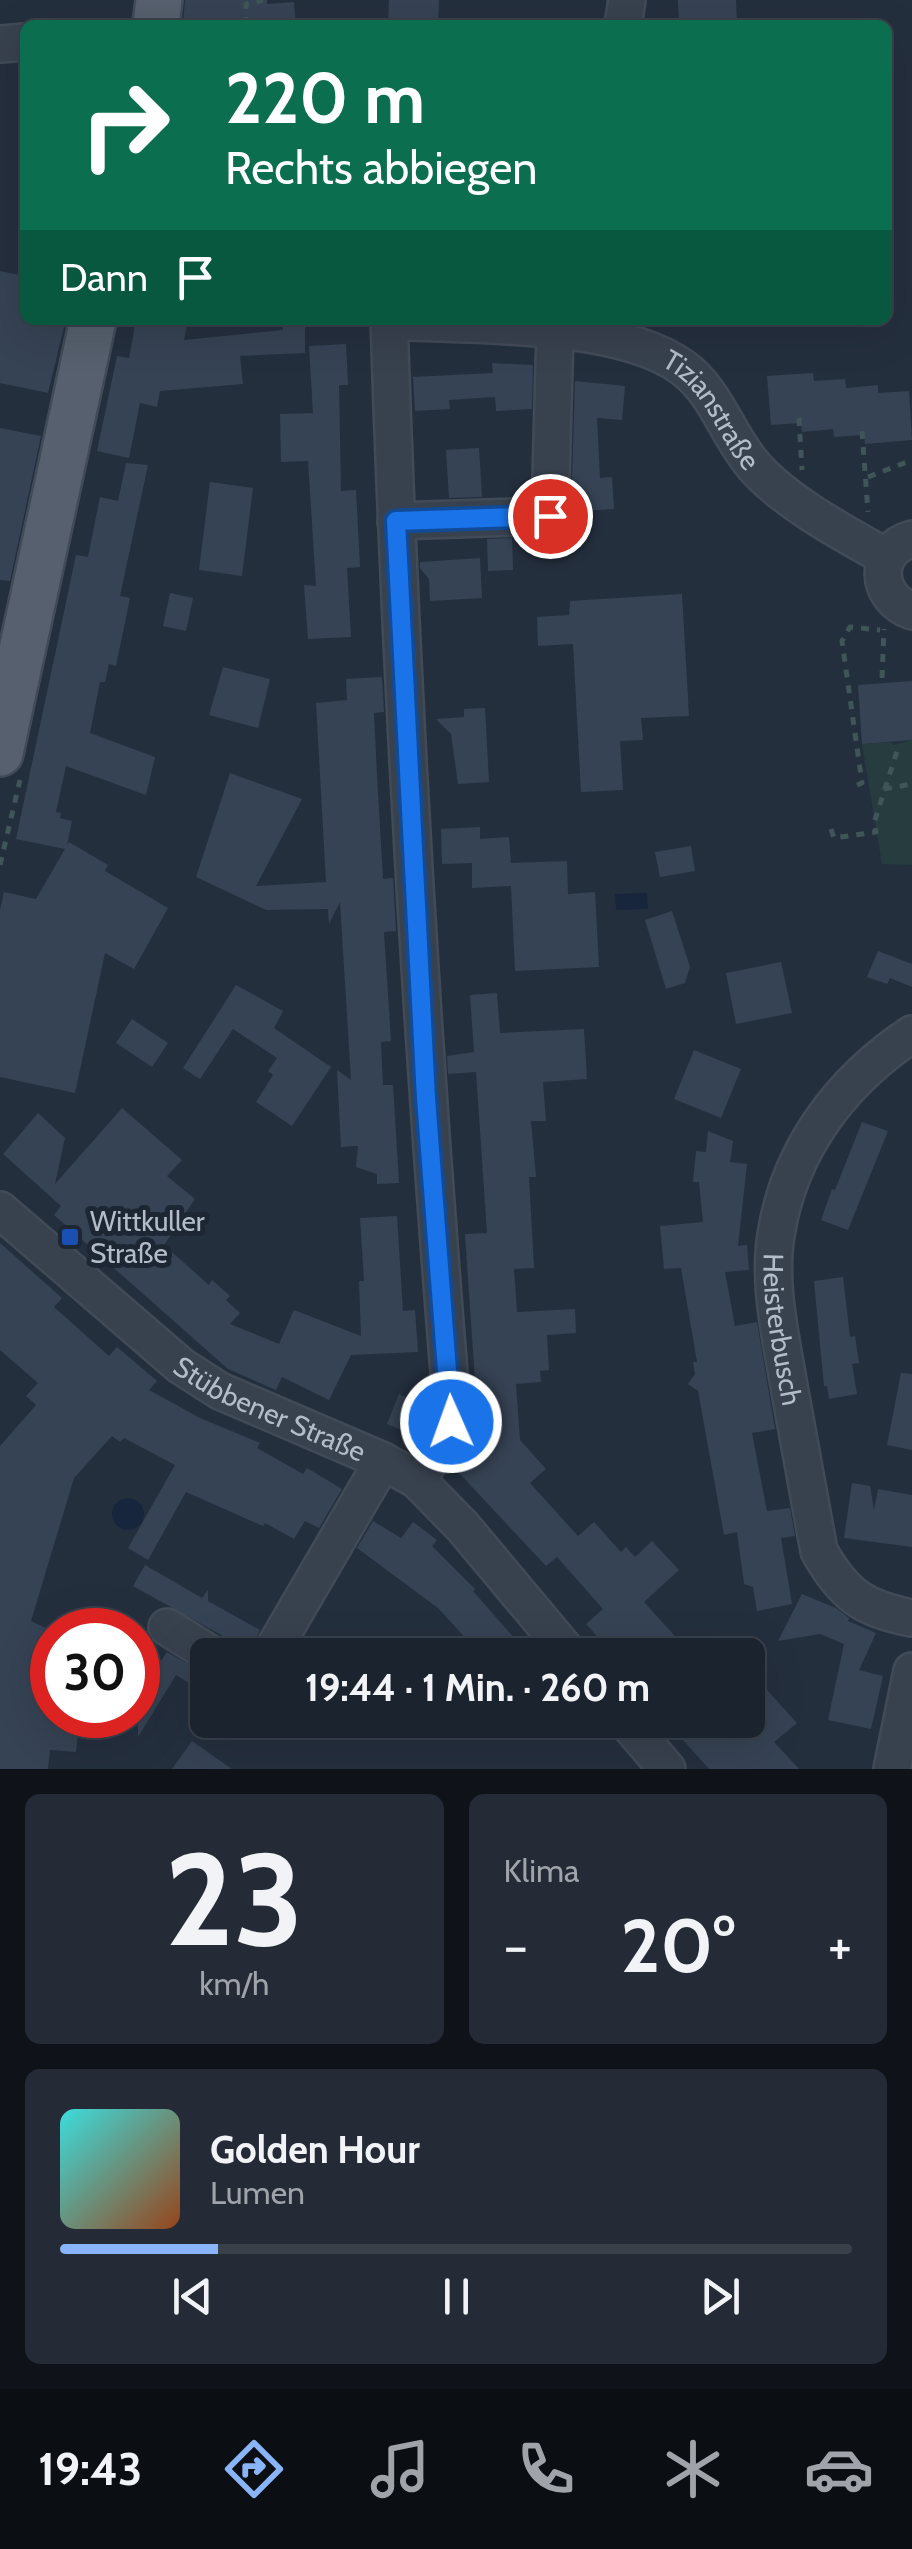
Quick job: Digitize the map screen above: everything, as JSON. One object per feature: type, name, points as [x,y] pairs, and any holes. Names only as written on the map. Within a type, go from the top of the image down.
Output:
[{"type":"main road","points":[[0,753],[92,325]]},
{"type":"street","points":[[389,325],[426,1098],[452,1409],[445,1437],[418,1480]]},
{"type":"street","name":"Tizianstraße","points":[[455,325],[555,331],[596,327],[638,344],[682,367],[701,384],[754,466],[797,502],[886,546]]},
{"type":"street","points":[[396,521],[550,516],[555,331]]},
{"type":"street","points":[[886,546],[882,580],[899,616]]},
{"type":"street","name":"Heisterbusch","points":[[912,1034],[892,1047],[835,1100],[800,1154],[786,1189],[775,1238],[776,1299],[819,1551],[837,1584],[865,1605],[912,1618]]},
{"type":"street","name":"Stübbener Straße","points":[[0,1210],[181,1366],[220,1391],[418,1480],[463,1527],[556,1638]]},
{"type":"street","points":[[280,1638],[383,1461]]},
{"type":"street","points":[[168,1627],[190,1641]]},
{"type":"street","points":[[892,1769],[912,1671]]},
{"type":"street","points":[[640,1738],[667,1769]]},
{"type":"path","points":[[246,20],[246,4],[263,0]]},
{"type":"path","points":[[797,502],[803,488],[799,418]]},
{"type":"path","points":[[862,431],[869,528],[886,546]]},
{"type":"path","points":[[867,478],[912,460]]},
{"type":"path","points":[[857,785],[862,783],[842,641],[850,627],[899,616],[882,678]]},
{"type":"path","points":[[831,829],[834,838],[876,832],[874,823],[899,744]]},
{"type":"path","points":[[884,789],[912,784]]},
{"type":"green space","points":[[912,740],[912,865],[882,864],[862,744],[893,745]]},
{"type":"water","points":[[647,893],[648,909],[616,910],[615,894]]},
{"type":"water","points":[[128,1498],[139,1503],[144,1514],[139,1525],[128,1530],[117,1525],[112,1514],[117,1503]]},
{"type":"building","points":[[185,0],[267,0],[267,4],[294,2],[296,20],[183,20]]},
{"type":"building","points":[[389,0],[439,0],[438,20],[388,20]]},
{"type":"building","points":[[678,0],[736,0],[737,20],[679,20]]},
{"type":"building","points":[[0,271],[20,275],[20,325],[64,327],[48,393],[0,383]]},
{"type":"building","points":[[135,325],[187,325],[184,340],[305,325],[305,353],[240,356],[243,384],[160,391],[157,407],[140,403],[129,458],[97,451],[117,356],[129,358]]},
{"type":"building","points":[[346,344],[348,385],[339,385],[341,491],[356,490],[360,567],[347,568],[351,637],[308,639],[304,585],[316,586],[308,461],[281,462],[280,414],[313,413],[309,346]]},
{"type":"building","points":[[492,363],[533,365],[532,409],[496,411],[495,397],[449,400],[450,409],[415,411],[413,377],[493,373]]},
{"type":"building","points":[[813,373],[814,381],[845,379],[846,388],[878,385],[878,393],[909,391],[912,440],[865,444],[864,435],[834,437],[833,429],[802,432],[801,423],[771,425],[767,376]]},
{"type":"building","points":[[575,381],[625,386],[622,420],[597,418],[600,478],[612,477],[614,509],[571,512]]},
{"type":"building","points":[[0,428],[41,436],[10,581],[0,580]]},
{"type":"building","points":[[479,448],[482,497],[449,498],[446,450]]},
{"type":"building","points":[[126,463],[148,465],[120,596],[130,598],[116,666],[109,664],[105,682],[100,682],[90,733],[155,757],[146,795],[66,766],[56,812],[61,813],[60,818],[72,821],[67,845],[69,842],[108,865],[105,871],[168,908],[134,969],[105,953],[75,1093],[0,1077],[0,910],[4,892],[36,899],[65,849],[16,839],[76,555],[88,557],[100,497],[118,501]]},
{"type":"building","points":[[210,482],[253,488],[242,576],[199,570]]},
{"type":"building","points":[[512,538],[513,570],[488,571],[487,539]]},
{"type":"building","points":[[480,558],[482,598],[430,601],[429,579],[420,562]]},
{"type":"building","points":[[170,593],[193,598],[186,631],[163,626]]},
{"type":"building","points":[[682,594],[689,716],[641,718],[643,740],[620,741],[623,790],[581,792],[573,644],[538,646],[537,617],[569,615],[570,601]]},
{"type":"building","points":[[223,667],[270,679],[258,728],[209,715]]},
{"type":"building","points":[[382,677],[384,712],[374,713],[377,775],[383,879],[393,878],[396,931],[384,932],[391,1041],[381,1042],[383,1085],[393,1085],[399,1183],[377,1184],[377,1174],[356,1167],[358,1146],[341,1147],[337,1070],[351,1080],[340,902],[329,924],[328,909],[266,910],[196,877],[230,773],[302,799],[256,886],[326,882],[316,703],[347,700],[346,679]]},
{"type":"building","points":[[912,681],[912,740],[862,744],[858,685]]},
{"type":"building","points":[[485,708],[489,782],[458,784],[451,734],[436,719],[464,717],[464,709]]},
{"type":"building","points":[[480,827],[480,839],[509,837],[511,863],[567,861],[568,894],[595,892],[599,967],[515,971],[511,886],[472,888],[472,863],[442,864],[441,829]]},
{"type":"building","points":[[691,846],[695,871],[660,877],[655,852]]},
{"type":"building","points":[[672,911],[690,967],[685,983],[666,989],[645,920]]},
{"type":"building","points":[[878,951],[912,964],[912,987],[890,978],[887,984],[867,977]]},
{"type":"building","points":[[781,962],[792,1013],[736,1024],[726,973]]},
{"type":"building","points":[[236,985],[283,1011],[274,1028],[331,1067],[292,1126],[256,1102],[273,1075],[268,1071],[277,1058],[233,1029],[200,1079],[183,1068]]},
{"type":"building","points":[[497,993],[500,1033],[584,1029],[587,1079],[543,1082],[546,1121],[531,1121],[536,1177],[529,1177],[534,1268],[514,1269],[517,1312],[575,1309],[576,1333],[547,1335],[549,1370],[540,1371],[541,1382],[516,1384],[520,1440],[546,1469],[530,1483],[578,1536],[594,1522],[621,1552],[626,1547],[635,1557],[652,1541],[679,1570],[644,1602],[677,1638],[599,1638],[586,1624],[603,1609],[557,1557],[546,1566],[459,1473],[480,1454],[465,1234],[487,1233],[476,1072],[448,1074],[447,1056],[474,1052],[470,995]]},
{"type":"building","points":[[132,1019],[168,1043],[152,1067],[116,1043]]},
{"type":"building","points":[[694,1050],[741,1069],[721,1118],[674,1099]]},
{"type":"building","points":[[122,1108],[182,1160],[167,1176],[195,1199],[164,1245],[209,1285],[212,1280],[230,1296],[226,1300],[240,1313],[230,1324],[279,1344],[294,1310],[361,1336],[359,1281],[364,1281],[360,1218],[397,1216],[403,1311],[415,1310],[418,1352],[351,1355],[329,1400],[282,1377],[276,1390],[228,1369],[54,1215],[61,1206],[3,1154],[38,1113],[65,1138],[55,1184]]},
{"type":"building","points":[[862,1122],[888,1131],[848,1230],[821,1220]]},
{"type":"building","points":[[708,1131],[733,1141],[730,1162],[747,1164],[738,1246],[747,1245],[749,1270],[725,1272],[735,1326],[757,1322],[775,1429],[752,1433],[767,1511],[790,1508],[795,1536],[781,1538],[792,1604],[757,1611],[753,1587],[744,1584],[737,1532],[724,1535],[698,1391],[688,1384],[695,1374],[693,1362],[697,1362],[681,1268],[664,1269],[660,1226],[703,1222],[699,1182],[693,1182],[696,1151],[706,1152]]},
{"type":"building","points":[[0,1243],[62,1298],[54,1307],[109,1356],[117,1347],[157,1381],[149,1390],[200,1418],[260,1443],[257,1448],[303,1474],[307,1468],[342,1489],[319,1528],[305,1521],[294,1539],[265,1523],[263,1526],[186,1492],[148,1560],[128,1548],[175,1465],[124,1438],[120,1442],[112,1436],[74,1478],[35,1608],[30,1608],[30,1738],[78,1738],[76,1752],[50,1750],[48,1769],[0,1769],[0,1446],[36,1405],[26,1396],[38,1383],[0,1350]]},
{"type":"building","points":[[843,1277],[850,1337],[855,1336],[859,1363],[852,1364],[857,1394],[829,1399],[824,1386],[814,1281]]},
{"type":"building","points":[[901,1373],[912,1374],[912,1450],[887,1445]]},
{"type":"building","points":[[399,1394],[425,1405],[413,1435],[387,1424]]},
{"type":"building","points":[[852,1483],[870,1486],[874,1510],[878,1489],[912,1495],[912,1547],[844,1538]]},
{"type":"building","points":[[373,1521],[401,1538],[413,1522],[437,1540],[432,1546],[475,1589],[514,1638],[465,1638],[438,1608],[357,1548]]},
{"type":"building","points":[[145,1565],[202,1598],[208,1590],[208,1601],[260,1630],[256,1638],[227,1638],[133,1586]]},
{"type":"building","points":[[802,1594],[836,1608],[848,1621],[876,1633],[859,1670],[883,1676],[871,1729],[828,1720],[844,1644],[820,1634],[778,1641]]},
{"type":"building","points":[[167,1652],[190,1665],[190,1684],[176,1675],[160,1701],[160,1662]]},
{"type":"building","points":[[765,1688],[797,1723],[774,1742],[799,1769],[709,1769],[681,1738],[765,1738]]},
{"type":"building","points":[[192,1741],[232,1769],[172,1769]]},
{"type":"place","name":"Wittkuller Straße","points":[[70,1237]]},
{"type":"route","points":[[451,1422],[426,1098],[396,521],[550,516]]}]
